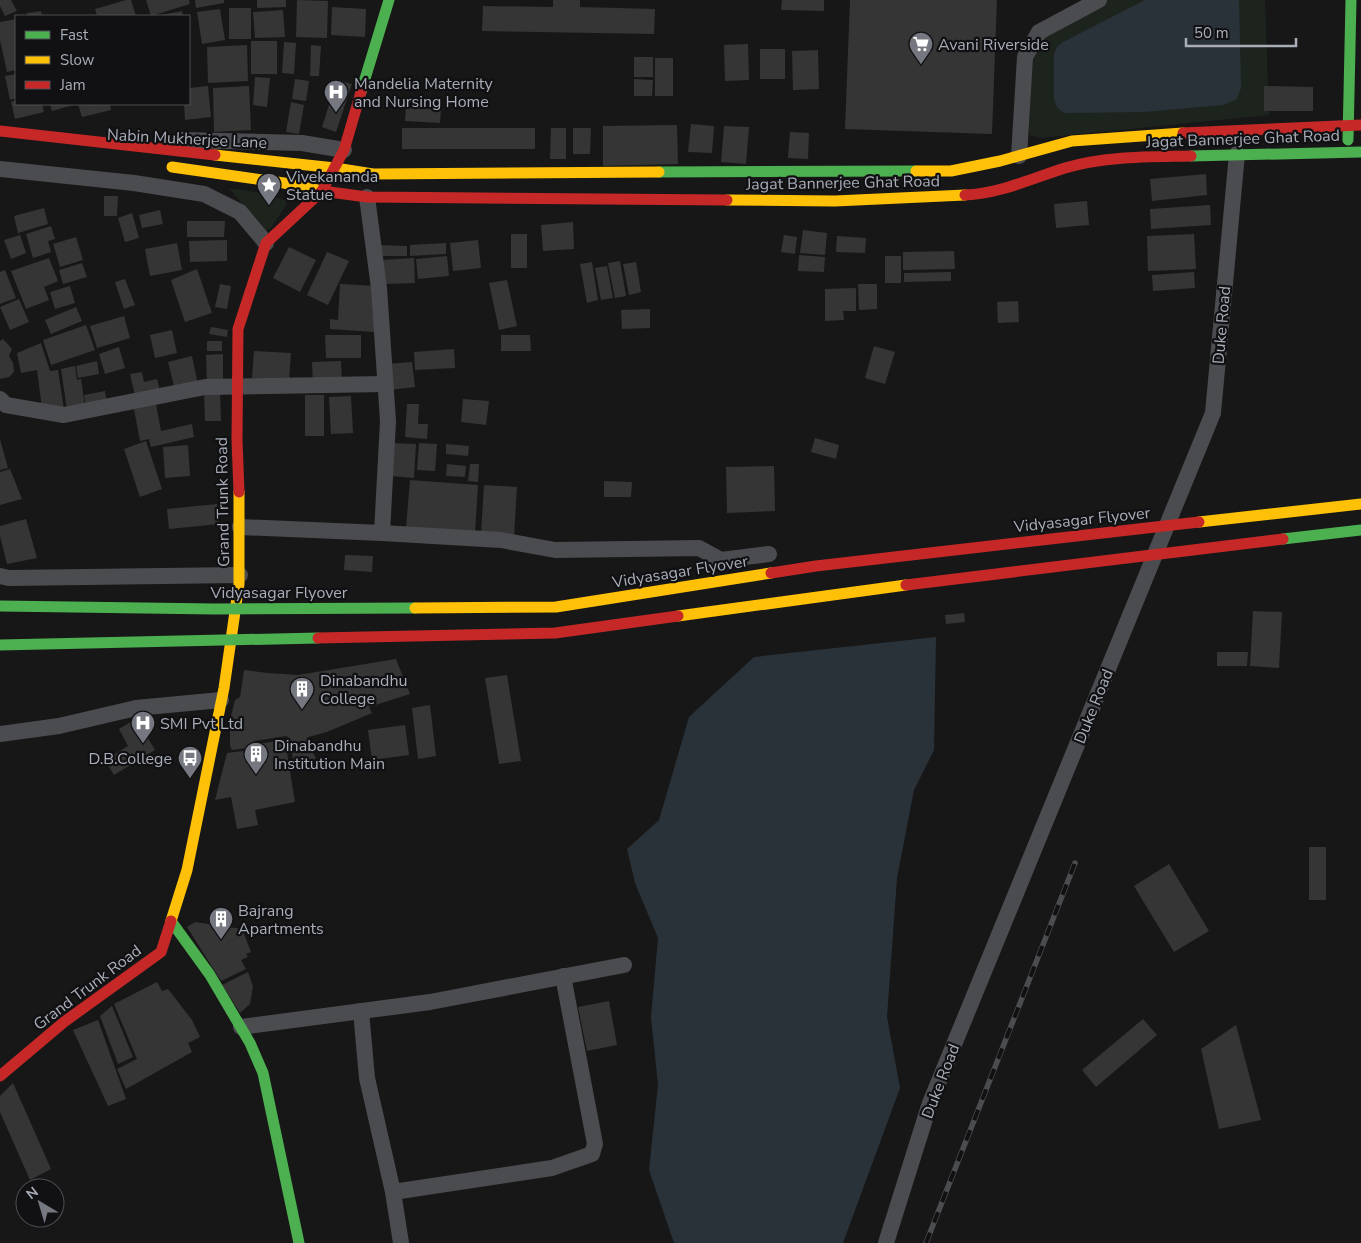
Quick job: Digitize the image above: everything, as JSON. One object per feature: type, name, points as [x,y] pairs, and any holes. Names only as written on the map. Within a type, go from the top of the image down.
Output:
[{"type":"main road","name":"Grand Trunk Road","points":[[0,1076],[64,1022],[162,952],[187,870],[221,700],[240,575],[237,440],[238,330],[266,243],[322,191],[344,150],[389,0]]},
{"type":"main road","points":[[1348,151],[1355,125],[1351,0]]},
{"type":"main road","name":"Jagat Bannerjee Ghat Road","points":[[0,131],[373,174],[840,170],[951,171],[1072,142],[1103,138],[1355,125]]},
{"type":"main road","name":"Jagat Bannerjee Ghat Road","points":[[162,166],[367,197],[835,201],[976,195],[1032,180],[1066,168],[1134,157],[1361,152]]},
{"type":"main road","name":"Vidyasagar Flyover","points":[[0,606],[216,609],[556,607],[816,566],[1361,504]]},
{"type":"main road","points":[[0,645],[555,633],[816,596],[1361,530]]},
{"type":"main road","points":[[171,921],[210,975],[250,1043],[263,1073],[299,1243]]},
{"type":"street","points":[[1019,156],[1025,57],[1039,32],[1099,0]]},
{"type":"street","name":"Nabin Mukherjee Lane","points":[[0,121],[140,138],[302,143],[344,150]]},
{"type":"street","name":"Duke Road","points":[[886,1243],[930,1103],[1213,414],[1237,154]]},
{"type":"street","points":[[0,169],[134,183],[204,194],[240,212],[266,243]]},
{"type":"street","points":[[367,197],[379,288],[388,421],[382,533]]},
{"type":"street","points":[[2,404],[64,415],[205,387],[385,384]]},
{"type":"street","points":[[240,527],[501,540],[555,550],[699,548],[721,560],[770,554]]},
{"type":"street","points":[[0,576],[9,578],[240,575]]},
{"type":"street","points":[[0,734],[59,726],[136,708],[221,700]]},
{"type":"street","points":[[241,1027],[430,1002],[624,965]]},
{"type":"street","points":[[393,1192],[552,1168],[592,1154],[595,1144],[563,976]]},
{"type":"street","points":[[361,1011],[367,1078],[393,1192],[401,1243]]},
{"type":"shaded area","points":[[1105,0],[1265,0],[1269,115],[1040,138],[1030,135],[1027,125],[1029,58],[1039,32]]},
{"type":"shaded area","points":[[1145,0],[1239,0],[1241,88],[1236,100],[1223,105],[1144,112],[1064,113],[1057,107],[1054,99],[1054,54],[1057,47],[1063,42]]},
{"type":"shaded area","points":[[229,188],[263,193],[285,200],[287,204],[270,229],[265,230]]},
{"type":"shaded area","points":[[936,637],[934,750],[914,790],[897,878],[887,1017],[900,1088],[843,1243],[674,1243],[649,1170],[658,1085],[651,1017],[658,938],[635,883],[627,849],[659,820],[689,717],[754,657]]},
{"type":"building","points":[[0,0],[11,0],[17,11],[5,16],[0,6]]},
{"type":"building","points":[[131,0],[136,15],[97,15],[95,9]]},
{"type":"building","points":[[146,0],[189,0],[190,4],[151,15]]},
{"type":"building","points":[[195,0],[224,0],[224,3],[196,8]]},
{"type":"building","points":[[257,0],[286,0],[286,7],[257,8]]},
{"type":"building","points":[[297,0],[328,1],[327,38],[296,37]]},
{"type":"building","points":[[553,0],[580,0],[580,7],[655,9],[654,34],[482,31],[483,6],[553,7]]},
{"type":"building","points":[[782,0],[824,0],[824,11],[781,10]]},
{"type":"building","name":"Avani Riverside","points":[[850,0],[997,0],[992,134],[845,129]]},
{"type":"building","points":[[332,7],[366,9],[365,37],[331,35]]},
{"type":"building","points":[[229,8],[251,8],[251,39],[229,39]]},
{"type":"building","points":[[220,9],[225,40],[202,44],[197,12]]},
{"type":"building","points":[[283,10],[285,37],[255,38],[253,12]]},
{"type":"building","points":[[41,11],[42,15],[27,15],[27,13]]},
{"type":"building","points":[[182,11],[183,15],[161,15]]},
{"type":"building","points":[[15,19],[15,70],[7,72],[0,40],[0,22]]},
{"type":"building","points":[[251,41],[277,41],[277,74],[251,74]]},
{"type":"building","points":[[284,42],[296,43],[294,74],[282,73]]},
{"type":"building","points":[[748,44],[749,80],[725,81],[724,45]]},
{"type":"building","points":[[247,45],[248,81],[208,83],[207,47]]},
{"type":"building","points":[[311,45],[321,46],[319,76],[310,76]]},
{"type":"building","points":[[760,49],[785,49],[785,79],[760,79]]},
{"type":"building","points":[[818,50],[819,89],[793,90],[792,51]]},
{"type":"building","points":[[634,57],[653,57],[653,77],[634,77]]},
{"type":"building","points":[[655,58],[673,58],[673,96],[655,96]]},
{"type":"building","points":[[15,74],[15,98],[10,100],[5,76]]},
{"type":"building","points":[[255,77],[270,78],[267,107],[253,105]]},
{"type":"building","points":[[295,79],[309,81],[306,101],[292,99]]},
{"type":"building","points":[[634,79],[653,80],[652,96],[634,96]]},
{"type":"building","points":[[337,80],[352,84],[336,132],[322,127]]},
{"type":"building","points":[[208,86],[211,117],[185,120],[184,105],[190,105],[190,88]]},
{"type":"building","points":[[249,86],[251,130],[214,132],[213,88]]},
{"type":"building","points":[[1264,86],[1313,87],[1313,111],[1264,111]]},
{"type":"building","points":[[15,100],[15,105],[42,105],[44,112],[15,119],[11,102]]},
{"type":"building","points":[[291,102],[304,105],[299,134],[286,132]]},
{"type":"building","points":[[50,105],[73,105],[52,111]]},
{"type":"building","points":[[78,105],[110,105],[111,110],[82,117]]},
{"type":"building","points":[[406,107],[441,109],[440,123],[405,121]]},
{"type":"building","points":[[691,124],[714,126],[712,153],[688,152]]},
{"type":"building","points":[[677,125],[678,164],[603,166],[603,126]]},
{"type":"building","points":[[724,126],[749,127],[746,164],[721,162]]},
{"type":"building","points":[[402,128],[535,128],[535,149],[402,149]]},
{"type":"building","points":[[551,128],[566,128],[566,159],[550,159]]},
{"type":"building","points":[[573,128],[591,128],[590,154],[573,154]]},
{"type":"building","points":[[790,132],[809,133],[808,159],[788,158]]},
{"type":"building","points":[[1206,174],[1207,195],[1152,201],[1150,179]]},
{"type":"building","points":[[104,196],[118,196],[117,216],[104,216]]},
{"type":"building","points":[[1087,201],[1089,225],[1056,228],[1054,204]]},
{"type":"building","points":[[1210,205],[1211,225],[1151,229],[1150,209]]},
{"type":"building","points":[[44,208],[48,224],[18,233],[14,216]]},
{"type":"building","points":[[160,210],[163,224],[142,228],[139,215]]},
{"type":"building","points":[[132,213],[139,238],[125,242],[118,218]]},
{"type":"building","points":[[187,221],[225,221],[224,237],[187,237]]},
{"type":"building","points":[[573,222],[574,249],[543,251],[541,225]]},
{"type":"building","points":[[51,226],[55,239],[48,241],[51,252],[33,258],[26,234]]},
{"type":"building","points":[[803,230],[827,233],[825,255],[800,253]]},
{"type":"building","points":[[511,234],[527,234],[527,268],[511,268]]},
{"type":"building","points":[[1194,234],[1196,269],[1148,271],[1147,236]]},
{"type":"building","points":[[20,235],[26,253],[11,259],[4,240]]},
{"type":"building","points":[[784,235],[797,237],[795,254],[781,252]]},
{"type":"building","points":[[837,236],[866,238],[865,253],[836,252]]},
{"type":"building","points":[[76,237],[83,260],[60,267],[53,244]]},
{"type":"building","points":[[227,240],[227,261],[190,262],[189,241]]},
{"type":"building","points":[[478,240],[481,268],[453,271],[450,243]]},
{"type":"building","points":[[177,243],[182,270],[150,276],[145,249]]},
{"type":"building","points":[[446,243],[446,254],[410,256],[410,245]]},
{"type":"building","points":[[377,245],[407,246],[407,256],[377,256]]},
{"type":"building","points":[[289,247],[316,260],[300,292],[273,278]]},
{"type":"building","points":[[954,251],[955,269],[903,270],[903,252]]},
{"type":"building","points":[[327,252],[349,261],[328,305],[307,295]]},
{"type":"building","points":[[799,255],[825,257],[824,272],[798,271]]},
{"type":"building","points":[[447,256],[449,276],[418,279],[416,259]]},
{"type":"building","points":[[885,256],[901,256],[901,283],[885,283]]},
{"type":"building","points":[[49,258],[58,281],[44,287],[49,300],[26,309],[11,271]]},
{"type":"building","points":[[414,258],[415,283],[381,284],[380,260]]},
{"type":"building","points":[[620,261],[626,296],[615,298],[608,263]]},
{"type":"building","points":[[592,262],[598,300],[587,303],[580,264]]},
{"type":"building","points":[[636,262],[641,292],[629,295],[623,264]]},
{"type":"building","points":[[82,263],[87,277],[63,284],[59,270]]},
{"type":"building","points":[[607,266],[613,298],[601,300],[595,268]]},
{"type":"building","points":[[197,269],[212,313],[185,322],[171,280]]},
{"type":"building","points":[[5,270],[16,298],[0,304],[0,272]]},
{"type":"building","points":[[951,272],[951,281],[904,282],[904,273]]},
{"type":"building","points":[[1194,272],[1195,288],[1153,291],[1152,275]]},
{"type":"building","points":[[125,279],[135,305],[124,309],[115,282]]},
{"type":"building","points":[[507,280],[517,326],[499,330],[489,283]]},
{"type":"building","points":[[220,284],[231,286],[227,309],[215,307]]},
{"type":"building","points":[[340,284],[377,286],[374,332],[330,329],[330,319],[338,320]]},
{"type":"building","points":[[858,284],[877,284],[877,309],[859,310]]},
{"type":"building","points":[[70,286],[75,303],[55,309],[50,292]]},
{"type":"building","points":[[856,288],[856,311],[843,311],[844,320],[825,321],[825,289]]},
{"type":"building","points":[[19,299],[29,322],[10,330],[0,307]]},
{"type":"building","points":[[1018,301],[1019,322],[998,323],[997,302]]},
{"type":"building","points":[[76,307],[82,321],[51,334],[45,320]]},
{"type":"building","points":[[650,309],[650,328],[622,329],[621,310]]},
{"type":"building","points":[[124,316],[130,338],[97,348],[90,326]]},
{"type":"building","points":[[86,325],[95,350],[51,365],[43,340]]},
{"type":"building","points":[[211,327],[228,330],[227,337],[209,334]]},
{"type":"building","points":[[172,330],[177,353],[155,358],[150,335]]},
{"type":"building","points":[[325,335],[361,335],[361,358],[326,358]]},
{"type":"building","points":[[501,335],[530,335],[531,351],[501,351]]},
{"type":"building","points":[[3,339],[12,349],[9,356],[13,363],[14,372],[9,377],[0,379],[0,341]]},
{"type":"building","points":[[207,341],[222,341],[222,351],[207,351]]},
{"type":"building","points":[[41,343],[50,371],[58,370],[64,410],[42,408],[37,370],[21,373],[17,353]]},
{"type":"building","points":[[874,346],[895,352],[885,384],[865,378]]},
{"type":"building","points":[[119,347],[125,368],[105,374],[99,354]]},
{"type":"building","points":[[454,349],[455,368],[415,370],[414,352]]},
{"type":"building","points":[[254,351],[291,353],[289,381],[252,378]]},
{"type":"building","points":[[223,354],[223,383],[207,384],[206,355]]},
{"type":"building","points":[[192,356],[198,385],[175,390],[168,362]]},
{"type":"building","points":[[97,361],[99,374],[78,378],[76,366]]},
{"type":"building","points":[[341,361],[342,383],[313,384],[312,362]]},
{"type":"building","points":[[412,362],[415,387],[389,390],[386,364]]},
{"type":"building","points":[[75,366],[77,380],[81,379],[85,407],[67,410],[61,369]]},
{"type":"building","points":[[142,372],[144,382],[157,379],[160,391],[135,396],[130,374]]},
{"type":"building","points":[[105,391],[107,404],[86,407],[84,395]]},
{"type":"building","points":[[220,391],[221,421],[205,421],[204,392]]},
{"type":"building","points":[[305,395],[324,395],[324,436],[305,436]]},
{"type":"building","points":[[351,396],[353,433],[331,434],[329,397]]},
{"type":"building","points":[[463,399],[489,401],[486,425],[461,422]]},
{"type":"building","points":[[156,404],[161,431],[192,424],[194,437],[151,447],[149,439],[140,441],[134,409]]},
{"type":"building","points":[[407,404],[419,404],[418,424],[428,424],[427,439],[405,437]]},
{"type":"building","points":[[815,438],[839,445],[836,459],[811,452]]},
{"type":"building","points":[[0,439],[8,468],[0,470]]},
{"type":"building","points":[[146,441],[162,489],[140,497],[124,449]]},
{"type":"building","points":[[392,443],[416,444],[414,478],[390,476]]},
{"type":"building","points":[[419,443],[437,444],[435,471],[417,470]]},
{"type":"building","points":[[446,444],[469,446],[468,456],[446,454]]},
{"type":"building","points":[[188,445],[190,476],[165,478],[163,447]]},
{"type":"building","points":[[447,464],[466,466],[465,477],[446,476]]},
{"type":"building","points":[[470,464],[479,464],[478,482],[468,481]]},
{"type":"building","points":[[774,466],[775,511],[727,513],[726,467]]},
{"type":"building","points":[[10,469],[22,499],[0,505],[0,472]]},
{"type":"building","points":[[410,480],[478,485],[475,533],[406,528]]},
{"type":"building","points":[[604,481],[632,482],[631,497],[604,497]]},
{"type":"building","points":[[484,485],[517,487],[514,537],[481,535]]},
{"type":"building","points":[[217,504],[219,524],[169,529],[167,509]]},
{"type":"building","points":[[26,519],[37,558],[7,564],[0,536],[0,526]]},
{"type":"building","points":[[345,555],[373,556],[372,572],[344,570]]},
{"type":"building","points":[[1253,611],[1282,612],[1279,668],[1250,666]]},
{"type":"building","points":[[964,613],[965,622],[946,624],[945,615]]},
{"type":"building","points":[[1217,652],[1248,652],[1247,666],[1217,666]]},
{"type":"building","name":"Dinabandhu College","points":[[396,659],[410,694],[369,707],[372,713],[327,732],[308,737],[316,760],[295,765],[287,736],[254,741],[254,747],[232,750],[230,746],[230,721],[235,700],[240,697],[244,670],[298,675]]},
{"type":"building","points":[[507,675],[521,761],[499,764],[485,678]]},
{"type":"building","points":[[430,705],[436,756],[418,759],[412,708]]},
{"type":"building","points":[[136,719],[155,750],[114,775],[105,760],[128,746],[119,729]]},
{"type":"building","points":[[405,725],[409,755],[372,760],[368,730]]},
{"type":"building","name":"Dinabandhu Institution Main","points":[[285,740],[295,802],[255,810],[258,825],[237,829],[231,797],[215,800],[227,753],[258,749],[257,744]]},
{"type":"building","points":[[1309,847],[1326,847],[1326,900],[1309,900]]},
{"type":"building","points":[[1169,864],[1209,931],[1174,952],[1134,886]]},
{"type":"building","name":"Bajrang Apartments","points":[[195,922],[242,929],[251,952],[246,954],[248,957],[241,960],[246,969],[221,981],[187,927]]},
{"type":"building","points":[[248,972],[253,986],[250,1004],[240,1013],[222,985]]},
{"type":"building","points":[[157,982],[162,991],[168,989],[192,1020],[200,1037],[188,1043],[192,1052],[126,1089],[117,1069],[137,1059],[114,1004]]},
{"type":"building","points":[[609,1001],[617,1045],[587,1051],[578,1007]]},
{"type":"building","points":[[112,1006],[133,1057],[118,1064],[100,1016]]},
{"type":"building","points":[[1143,1019],[1157,1035],[1096,1087],[1082,1070]]},
{"type":"building","points":[[98,1020],[126,1099],[108,1106],[73,1030]]},
{"type":"building","points":[[1236,1025],[1261,1120],[1219,1129],[1201,1049]]},
{"type":"building","points":[[13,1083],[51,1169],[34,1178],[29,1178],[0,1112],[0,1096]]},
{"type":"railway","points":[[926,1243],[1075,863]]},
{"type":"traffic: fast","points":[[361,92],[389,0]]},
{"type":"traffic: fast","points":[[1348,140],[1351,0]]},
{"type":"traffic: fast","points":[[1191,156],[1361,152]]},
{"type":"traffic: fast","points":[[659,172],[916,171]]},
{"type":"traffic: fast","points":[[1283,539],[1361,530]]},
{"type":"traffic: fast","points":[[0,606],[215,609],[415,608]]},
{"type":"traffic: fast","points":[[0,645],[318,638]]},
{"type":"traffic: fast","points":[[171,921],[210,975],[250,1043],[263,1073],[299,1243]]},
{"type":"traffic: slow","points":[[916,171],[951,171],[1000,161],[1072,141],[1183,133]]},
{"type":"traffic: slow","points":[[215,155],[335,168]]},
{"type":"traffic: slow","points":[[172,167],[284,183],[322,191]]},
{"type":"traffic: slow","points":[[335,168],[373,174],[659,172]]},
{"type":"traffic: slow","points":[[727,200],[835,201],[965,195]]},
{"type":"traffic: slow","points":[[171,921],[187,870],[224,688],[239,584],[239,492]]},
{"type":"traffic: slow","points":[[1199,522],[1361,504]]},
{"type":"traffic: slow","points":[[415,608],[556,607],[771,573]]},
{"type":"traffic: slow","points":[[678,616],[906,585]]},
{"type":"traffic: jam","points":[[239,492],[237,440],[238,329],[266,243],[322,191],[344,150],[361,92]]},
{"type":"traffic: jam","points":[[1183,133],[1361,125]]},
{"type":"traffic: jam","points":[[0,131],[215,155]]},
{"type":"traffic: jam","points":[[965,195],[1003,189],[1065,168],[1096,161],[1191,156]]},
{"type":"traffic: jam","points":[[322,191],[367,197],[727,200]]},
{"type":"traffic: jam","points":[[771,573],[816,566],[1199,522]]},
{"type":"traffic: jam","points":[[906,585],[1283,539]]},
{"type":"traffic: jam","points":[[318,638],[555,633],[678,616]]},
{"type":"traffic: jam","points":[[0,1076],[64,1022],[161,952],[171,921]]},
{"type":"place","name":"Avani Riverside","points":[[921,65]]},
{"type":"place","name":"Mandelia Maternity and Nursing Home","points":[[336,113]]},
{"type":"place","name":"Vivekananda Statue","points":[[269,206]]},
{"type":"place","name":"Dinabandhu College","points":[[302,710]]},
{"type":"place","name":"SMI Pvt Ltd","points":[[143,744]]},
{"type":"place","name":"Dinabandhu Institution Main","points":[[256,775]]},
{"type":"place","name":"D.B.College","points":[[190,779]]},
{"type":"place","name":"Bajrang Apartments","points":[[221,940]]}]
